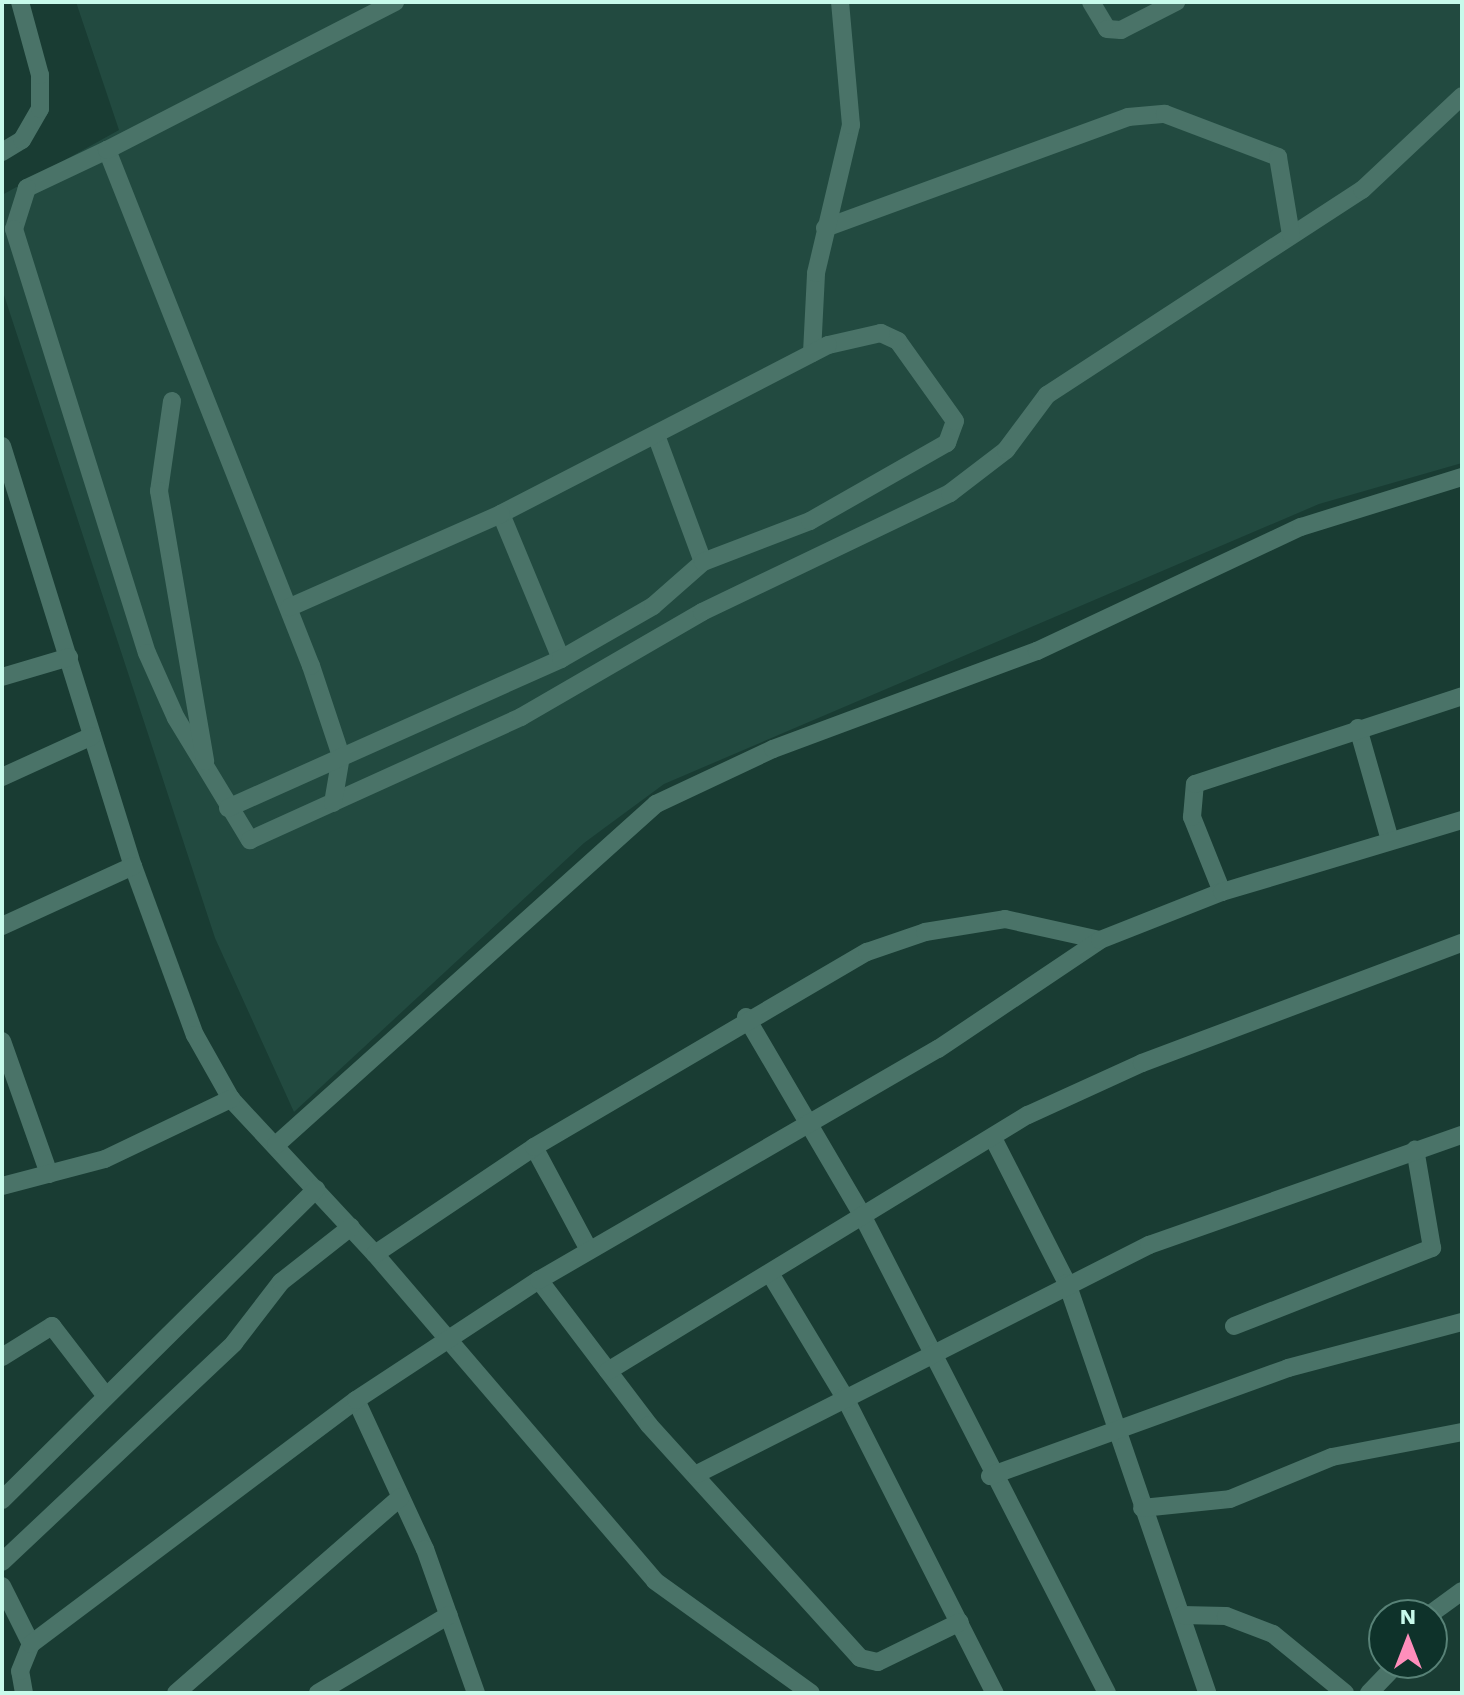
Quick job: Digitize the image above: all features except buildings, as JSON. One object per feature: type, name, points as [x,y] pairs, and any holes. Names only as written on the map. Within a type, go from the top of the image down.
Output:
[{"type":"street","points":[[2,152],[22,140],[40,109],[40,75],[20,2]]},
{"type":"street","points":[[395,2],[27,188],[14,229],[147,653],[228,808],[250,840],[521,717],[702,612],[950,493],[1006,450],[1024,420],[1081,369],[1362,190],[1462,96]]},
{"type":"street","points":[[812,353],[825,228],[851,125],[840,2]]},
{"type":"street","points":[[1091,2],[1107,29],[1121,30],[1176,2]]},
{"type":"street","points":[[825,228],[1128,117],[1165,114],[1278,157],[1291,235]]},
{"type":"street","points":[[107,150],[290,607],[341,763],[333,803]]},
{"type":"street","points":[[228,808],[341,763],[561,659],[653,606],[703,562],[810,521],[955,437],[955,421],[898,341],[881,333],[812,353],[501,514],[290,607]]},
{"type":"street","points":[[172,401],[159,491],[206,765]]},
{"type":"street","points":[[656,435],[703,562]]},
{"type":"street","points":[[2,446],[133,866],[195,1035],[231,1099],[347,1222],[446,1343],[655,1581],[811,1693]]},
{"type":"street","points":[[276,1145],[656,804],[773,749],[1037,651],[1301,527],[1462,477]]},
{"type":"street","points":[[501,514],[561,659]]},
{"type":"street","points":[[2,677],[69,657]]},
{"type":"street","points":[[1222,892],[1192,817],[1195,784],[1462,696]]},
{"type":"street","points":[[1358,728],[1390,840]]},
{"type":"street","points":[[2,777],[92,736]]},
{"type":"street","points":[[24,1693],[20,1671],[31,1644],[356,1400],[539,1280],[808,1120],[938,1049],[1100,940],[1222,892],[1462,820]]},
{"type":"street","points":[[2,926],[133,866]]},
{"type":"street","points":[[375,1254],[534,1147],[746,1017],[867,952],[925,932],[1005,919],[1100,940]]},
{"type":"street","points":[[608,1371],[771,1275],[862,1215],[994,1140],[1028,1115],[1142,1063],[1462,943]]},
{"type":"street","points":[[746,1017],[862,1215],[990,1476],[1107,1693]]},
{"type":"street","points":[[2,1041],[49,1174]]},
{"type":"street","points":[[2,1186],[105,1159],[231,1099]]},
{"type":"street","points":[[697,1474],[928,1351],[1149,1245],[1462,1135]]},
{"type":"street","points":[[994,1140],[1067,1283],[1207,1693]]},
{"type":"street","points":[[534,1147],[589,1250]]},
{"type":"street","points":[[1234,1326],[1432,1248],[1415,1149]]},
{"type":"street","points":[[2,1500],[106,1396],[322,1195]]},
{"type":"street","points":[[2,1562],[234,1343],[281,1282],[347,1222]]},
{"type":"street","points":[[771,1275],[844,1396],[995,1693]]},
{"type":"street","points":[[539,1280],[608,1371],[869,1663],[960,1622]]},
{"type":"street","points":[[990,1476],[1114,1426],[1288,1368],[1462,1322]]},
{"type":"street","points":[[2,1357],[52,1326],[106,1396]]},
{"type":"street","points":[[356,1400],[401,1497],[449,1615],[476,1693]]},
{"type":"street","points":[[1142,1508],[1230,1499],[1332,1457],[1462,1432]]},
{"type":"street","points":[[176,1693],[401,1497]]},
{"type":"street","points":[[2,1586],[31,1644]]},
{"type":"street","points":[[318,1693],[449,1615]]},
{"type":"street","points":[[1182,1615],[1226,1616],[1273,1634],[1345,1693]]},
{"type":"shaded area","points":[[76,2],[1462,2],[1462,463],[1319,504],[664,784],[584,843],[294,1112],[215,938],[2,289],[2,195],[119,130]]}]
